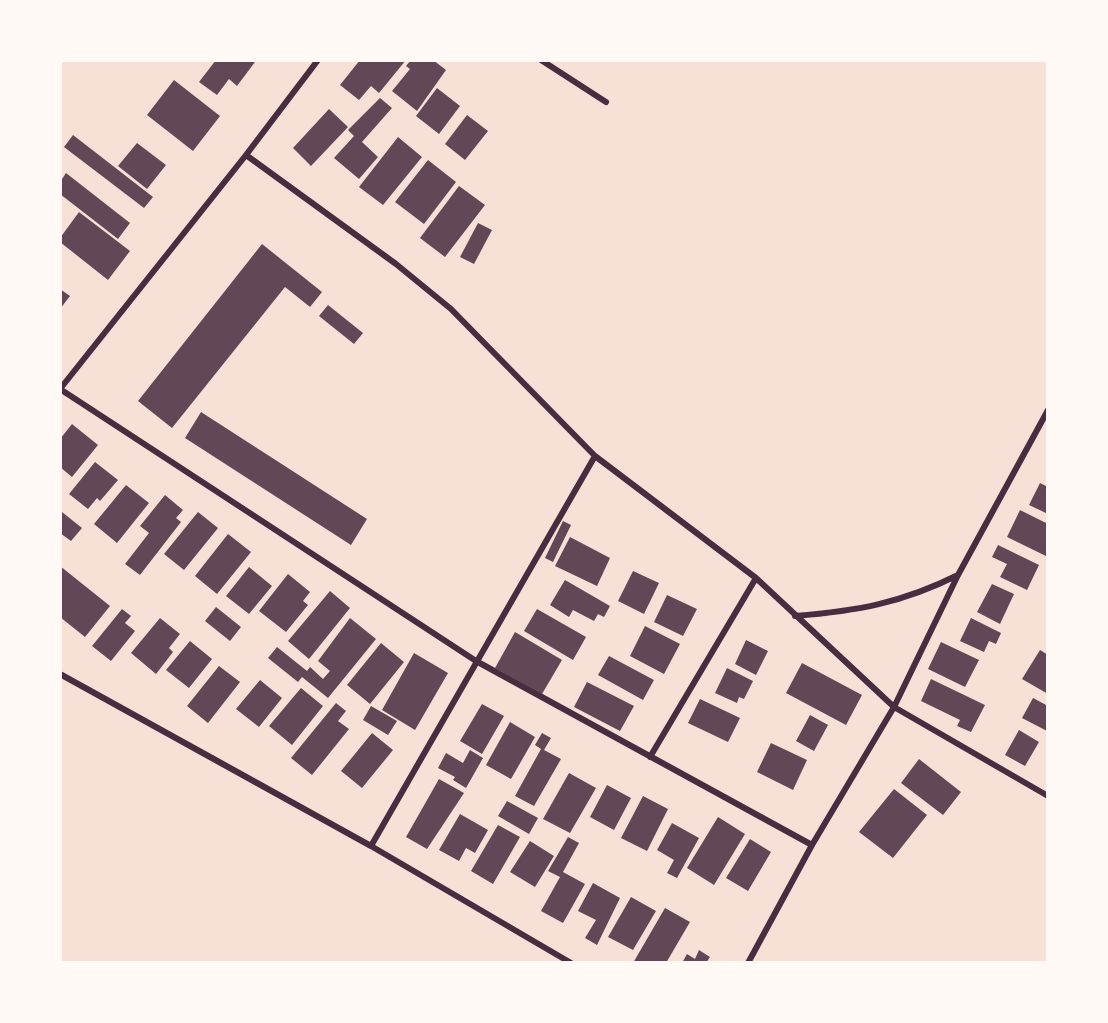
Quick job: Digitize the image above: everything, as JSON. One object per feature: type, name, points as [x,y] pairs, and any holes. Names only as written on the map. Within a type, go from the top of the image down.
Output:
[{"type":"street","points":[[318,60],[246,155],[60,389],[476,661],[812,845]]},
{"type":"street","points":[[541,60],[606,102]]},
{"type":"street","points":[[246,155],[396,264],[451,309],[595,456],[756,578],[894,707],[1048,796]]},
{"type":"street","points":[[748,963],[812,845],[894,707],[958,575],[1048,410]]},
{"type":"street","points":[[371,846],[595,456]]},
{"type":"street","points":[[795,616],[880,606],[928,590],[958,575]]},
{"type":"street","points":[[650,757],[756,578]]},
{"type":"street","points":[[60,674],[371,846],[571,963]]},
{"type":"building","points":[[216,60],[253,60],[255,62],[237,86],[229,79],[217,95],[199,82]]},
{"type":"building","points":[[360,60],[406,60],[379,93],[371,86],[359,100],[340,85]]},
{"type":"building","points":[[411,60],[433,60],[446,70],[417,111],[392,91],[410,69],[406,66]]},
{"type":"building","points":[[174,80],[220,116],[193,151],[147,115]]},
{"type":"building","points":[[437,88],[460,106],[439,134],[416,116]]},
{"type":"building","points":[[380,98],[392,108],[362,142],[378,157],[359,179],[334,158],[354,136],[348,130]]},
{"type":"building","points":[[329,109],[348,127],[311,166],[293,148]]},
{"type":"building","points":[[467,115],[488,131],[465,160],[445,144]]},
{"type":"building","points":[[73,135],[153,197],[144,208],[64,147]]},
{"type":"building","points":[[398,137],[422,157],[383,205],[359,187]]},
{"type":"building","points":[[137,143],[166,165],[147,189],[118,166]]},
{"type":"building","points":[[428,160],[456,182],[424,224],[395,202]]},
{"type":"building","points":[[66,173],[130,223],[118,239],[60,194],[60,182]]},
{"type":"building","points":[[459,186],[485,205],[445,257],[420,238]]},
{"type":"building","points":[[79,212],[130,251],[108,280],[60,242],[60,238]]},
{"type":"building","points":[[478,223],[492,230],[474,264],[460,257]]},
{"type":"building","points":[[262,244],[322,292],[310,307],[285,287],[172,428],[138,401]]},
{"type":"building","points":[[60,289],[70,296],[60,309]]},
{"type":"building","points":[[328,305],[363,333],[354,344],[319,316]]},
{"type":"building","points":[[201,412],[367,519],[351,545],[185,438]]},
{"type":"building","points":[[72,424],[98,445],[72,477],[60,467],[60,439]]},
{"type":"building","points":[[95,462],[118,480],[100,501],[97,498],[88,509],[69,494]]},
{"type":"building","points":[[1040,483],[1048,487],[1048,514],[1029,505]]},
{"type":"building","points":[[126,485],[149,503],[117,543],[94,524]]},
{"type":"building","points":[[165,495],[183,510],[176,518],[181,522],[140,575],[125,564],[149,533],[140,526]]},
{"type":"building","points":[[1020,510],[1048,524],[1048,557],[1007,537]]},
{"type":"building","points":[[62,512],[82,528],[71,541],[60,533]]},
{"type":"building","points":[[198,512],[218,528],[184,570],[164,554]]},
{"type":"building","points":[[563,521],[571,525],[553,562],[545,558]]},
{"type":"building","points":[[228,534],[251,552],[217,594],[195,576]]},
{"type":"building","points":[[570,537],[610,558],[597,586],[555,566]]},
{"type":"building","points":[[998,545],[1039,565],[1027,590],[1000,577],[1007,564],[992,557]]},
{"type":"building","points":[[60,566],[110,606],[85,637],[60,617]]},
{"type":"building","points":[[249,567],[272,586],[249,614],[226,596]]},
{"type":"building","points":[[633,571],[659,583],[644,614],[618,601]]},
{"type":"building","points":[[288,574],[310,592],[303,601],[308,605],[286,632],[259,611]]},
{"type":"building","points":[[565,580],[610,606],[604,617],[598,614],[594,621],[573,610],[569,617],[550,605]]},
{"type":"building","points":[[992,584],[1014,594],[1000,624],[977,612]]},
{"type":"building","points":[[330,591],[350,608],[309,659],[288,641]]},
{"type":"building","points":[[667,595],[697,609],[683,636],[654,622]]},
{"type":"building","points":[[216,607],[241,627],[230,641],[205,621]]},
{"type":"building","points":[[122,609],[131,616],[125,623],[135,631],[111,661],[92,646]]},
{"type":"building","points":[[537,609],[586,637],[573,660],[524,631]]},
{"type":"building","points":[[160,618],[180,634],[169,648],[173,652],[156,674],[131,653]]},
{"type":"building","points":[[350,618],[376,639],[328,698],[302,677],[298,682],[268,658],[277,647],[307,671],[310,667],[323,679],[330,671],[318,661]]},
{"type":"building","points":[[971,618],[1001,633],[996,644],[989,641],[984,652],[960,641]]},
{"type":"building","points":[[645,626],[680,644],[664,674],[630,656]]},
{"type":"building","points":[[515,632],[562,660],[542,694],[495,668]]},
{"type":"building","points":[[746,640],[768,651],[756,675],[735,664]]},
{"type":"building","points":[[190,641],[212,659],[189,688],[166,670]]},
{"type":"building","points":[[941,642],[979,660],[965,687],[928,669]]},
{"type":"building","points":[[381,643],[404,662],[370,704],[347,685]]},
{"type":"building","points":[[1040,650],[1048,655],[1048,694],[1022,679]]},
{"type":"building","points":[[414,653],[448,673],[415,730],[382,710]]},
{"type":"building","points":[[609,656],[654,680],[643,700],[598,675]]},
{"type":"building","points":[[802,663],[862,695],[846,725],[786,693]]},
{"type":"building","points":[[219,666],[240,682],[208,723],[187,706]]},
{"type":"building","points":[[727,668],[753,681],[744,699],[739,697],[737,703],[715,693]]},
{"type":"building","points":[[931,679],[985,705],[971,732],[957,726],[960,720],[921,701]]},
{"type":"building","points":[[260,680],[282,698],[259,727],[236,709]]},
{"type":"building","points":[[587,682],[634,706],[620,731],[574,707]]},
{"type":"building","points":[[301,688],[323,706],[292,745],[269,726]]},
{"type":"building","points":[[1033,698],[1048,706],[1047,731],[1022,718]]},
{"type":"building","points":[[700,699],[740,718],[728,742],[688,723]]},
{"type":"building","points":[[336,703],[346,711],[338,721],[349,729],[312,775],[291,758]]},
{"type":"building","points":[[482,704],[504,716],[482,754],[460,741]]},
{"type":"building","points":[[371,706],[397,721],[388,735],[363,720]]},
{"type":"building","points":[[810,715],[828,725],[814,751],[796,741]]},
{"type":"building","points":[[510,722],[535,737],[511,779],[486,765]]},
{"type":"building","points":[[1019,730],[1039,742],[1025,766],[1005,755]]},
{"type":"building","points":[[372,733],[393,750],[362,788],[341,771]]},
{"type":"building","points":[[542,733],[551,738],[544,750],[561,759],[534,806],[515,796],[541,749],[535,745]]},
{"type":"building","points":[[771,743],[807,760],[793,790],[757,772]]},
{"type":"building","points":[[470,750],[483,758],[466,788],[453,780],[455,777],[438,768],[446,753],[463,763]]},
{"type":"building","points":[[919,759],[961,792],[943,815],[901,783]]},
{"type":"building","points":[[569,773],[596,788],[570,833],[543,819]]},
{"type":"building","points":[[439,779],[464,793],[427,849],[406,837]]},
{"type":"building","points":[[607,785],[631,798],[614,830],[590,817]]},
{"type":"building","points":[[894,789],[927,815],[893,858],[859,832]]},
{"type":"building","points":[[643,796],[668,809],[647,851],[621,838]]},
{"type":"building","points":[[507,801],[538,818],[529,834],[498,816]]},
{"type":"building","points":[[460,814],[488,830],[475,853],[466,848],[459,861],[439,850]]},
{"type":"building","points":[[718,817],[745,834],[714,885],[687,868]]},
{"type":"building","points":[[672,823],[699,838],[677,878],[667,873],[674,860],[657,850]]},
{"type":"building","points":[[498,825],[520,837],[493,884],[471,871]]},
{"type":"building","points":[[568,837],[579,843],[563,872],[585,884],[563,923],[541,911],[560,877],[548,871]]},
{"type":"building","points":[[750,839],[771,852],[748,891],[726,878]]},
{"type":"building","points":[[530,841],[554,856],[535,887],[510,872]]},
{"type":"building","points":[[593,883],[620,898],[597,945],[585,938],[596,920],[578,911]]},
{"type":"building","points":[[631,897],[656,911],[633,950],[608,937]]},
{"type":"building","points":[[665,908],[690,922],[666,963],[633,963]]},
{"type":"building","points":[[699,950],[710,957],[706,963],[682,963],[687,954],[695,959]]}]
